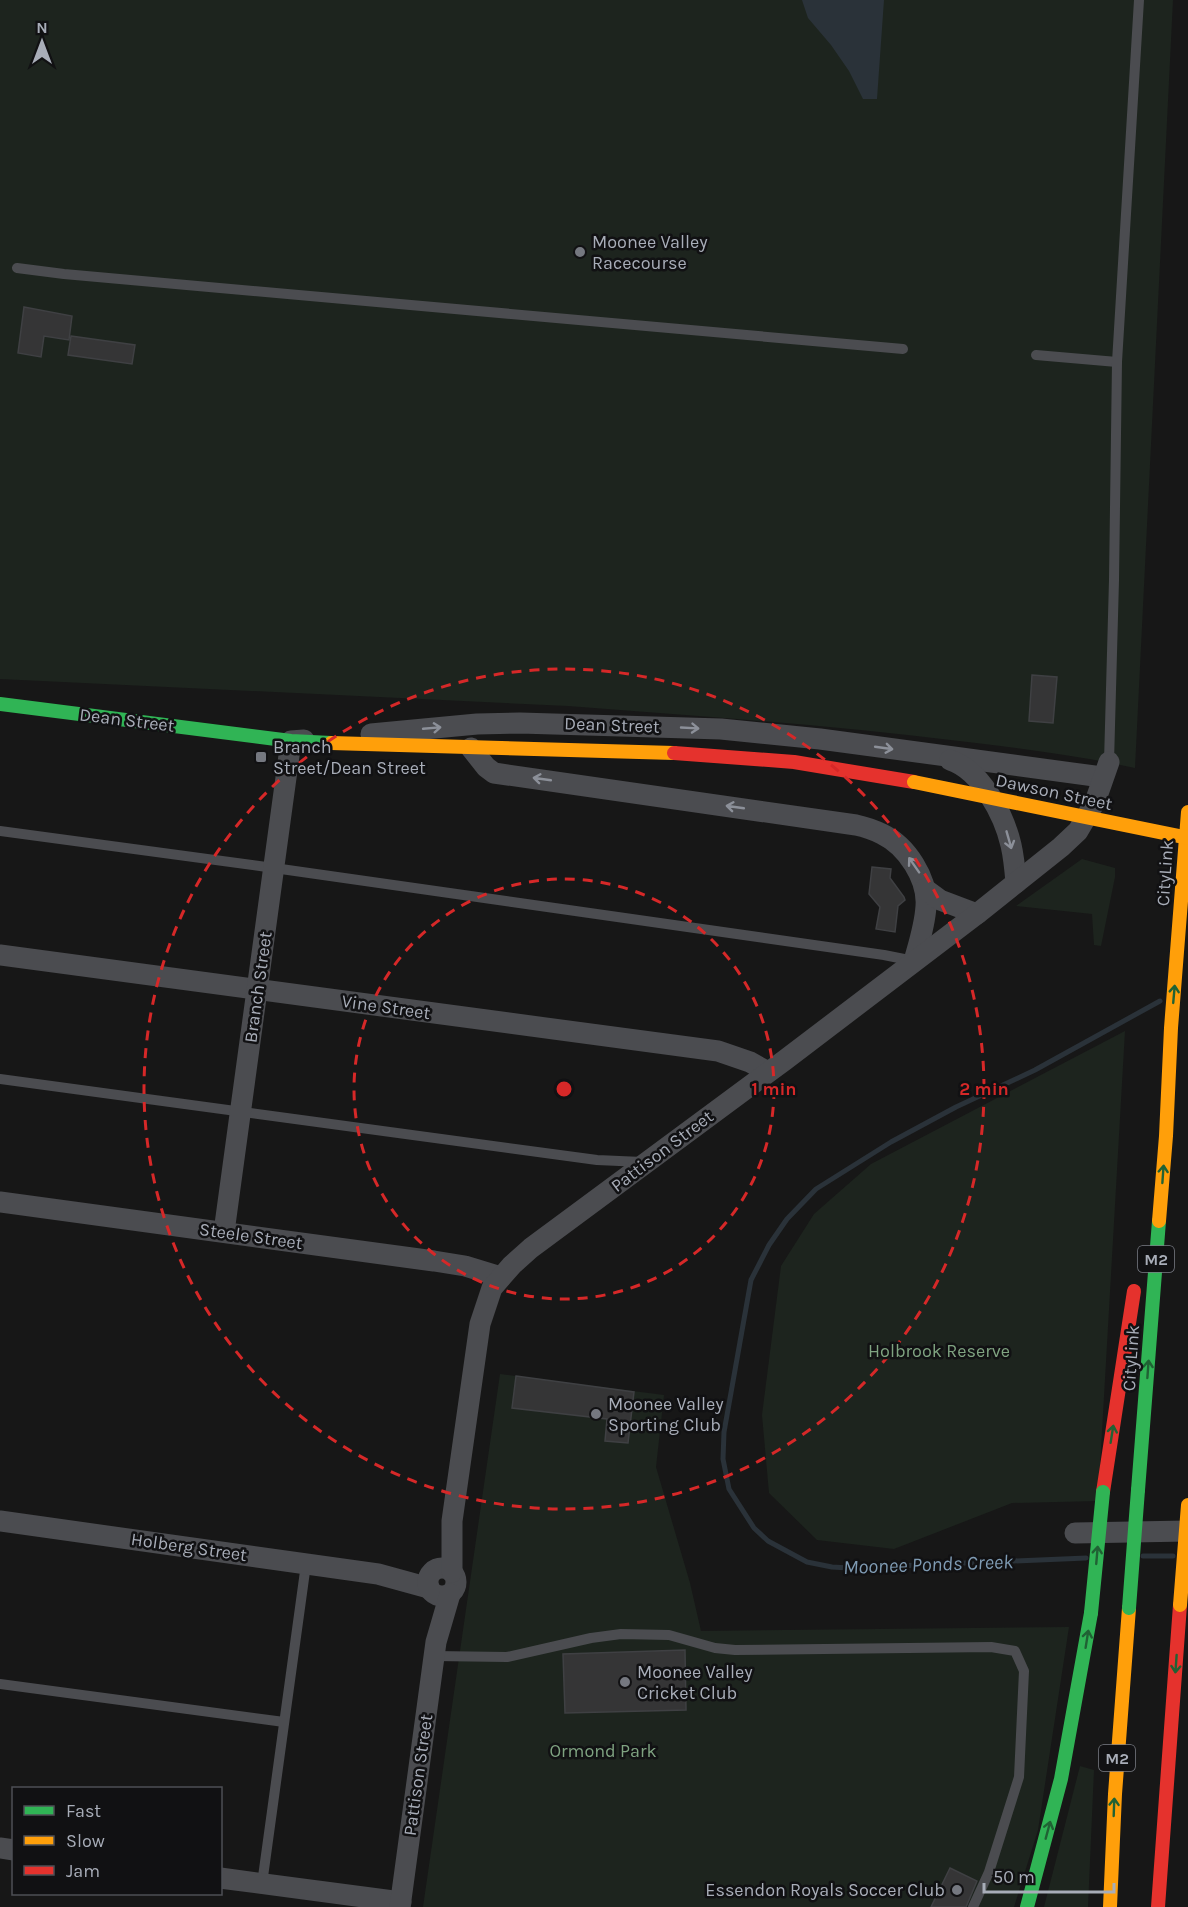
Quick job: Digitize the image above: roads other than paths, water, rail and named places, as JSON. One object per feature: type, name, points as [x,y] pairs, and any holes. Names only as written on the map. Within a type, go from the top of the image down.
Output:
[{"type":"main road","name":"Dean Street","points":[[0,704],[291,741],[389,746],[701,754],[794,762],[914,782]]},
{"type":"main road","name":"Dawson Street","points":[[914,782],[1188,838]]},
{"type":"main road","name":"CityLink","points":[[1110,1907],[1114,1794],[1166,1136],[1171,1028],[1188,812]]},
{"type":"main road","points":[[1147,1202],[1171,1028]]},
{"type":"main road","points":[[1027,1907],[1061,1779],[1091,1613],[1103,1492],[1135,1283]]},
{"type":"main road","points":[[1158,1907],[1188,1505]]},
{"type":"street","name":"Dean Street","points":[[291,741],[477,724],[591,724],[762,732],[932,754],[1105,770]]},
{"type":"street","name":"Branch Street","points":[[224,1232],[291,741]]},
{"type":"street","points":[[471,748],[486,767],[494,773],[856,825],[885,835],[898,846],[920,873],[925,889],[927,904],[925,920],[915,961]]},
{"type":"street","name":"Dean Street","points":[[932,754],[959,763],[972,772],[987,792],[1005,826],[1011,845],[1016,883]]},
{"type":"street","name":"Pattison Street","points":[[401,1905],[435,1649],[438,1581],[452,1521],[480,1324],[489,1296],[501,1277],[531,1248],[915,961],[1061,847],[1078,831],[1095,802],[1105,770]]},
{"type":"street","points":[[925,889],[940,900],[977,914]]},
{"type":"street","name":"Vine Street","points":[[0,955],[718,1051],[750,1062],[768,1072]]},
{"type":"street","name":"Steele Street","points":[[0,1202],[434,1261],[465,1266],[501,1277]]},
{"type":"street","name":"Holberg Street","points":[[0,1521],[438,1581]]},
{"type":"street","points":[[1075,1533],[1188,1531]]},
{"type":"street","points":[[222,1878],[401,1905]]},
{"type":"lane","points":[[1105,770],[1114,580],[1117,362],[1138,0]]},
{"type":"lane","points":[[16,268],[903,349]]},
{"type":"lane","points":[[1036,355],[1117,362]]},
{"type":"lane","points":[[0,831],[884,954],[915,961]]},
{"type":"lane","points":[[0,1078],[597,1160],[647,1162]]},
{"type":"lane","points":[[262,1884],[306,1564]]},
{"type":"lane","points":[[435,1649],[507,1657],[591,1638],[621,1634],[653,1634],[669,1635],[715,1648],[735,1650],[991,1647],[1015,1652],[1024,1671],[1019,1777],[989,1872],[973,1907]]},
{"type":"lane","points":[[0,1684],[284,1722]]},
{"type":"waterway","name":"Moonee Ponds Creek","points":[[1086,1558],[849,1568],[807,1562],[768,1541],[754,1528],[729,1489],[723,1459],[724,1432],[751,1280],[769,1245],[787,1219],[816,1189],[891,1142],[956,1107],[1035,1070],[1160,1001]]},
{"type":"waterway","name":"Moonee Ponds Creek","points":[[1143,1556],[1173,1556]]},
{"type":"place","name":"Moonee Valley Racecourse","points":[[580,252]]},
{"type":"place","name":"Branch Street/Dean Street","points":[[261,757]]},
{"type":"place","name":"Moonee Valley Sporting Club","points":[[596,1414]]},
{"type":"place","name":"Moonee Valley Cricket Club","points":[[625,1682]]},
{"type":"place","name":"Essendon Royals Soccer Club","points":[[957,1890]]},
{"type":"park label","name":"Holbrook Reserve","points":[[939,1351]]},
{"type":"park label","name":"Ormond Park","points":[[603,1751]]}]
